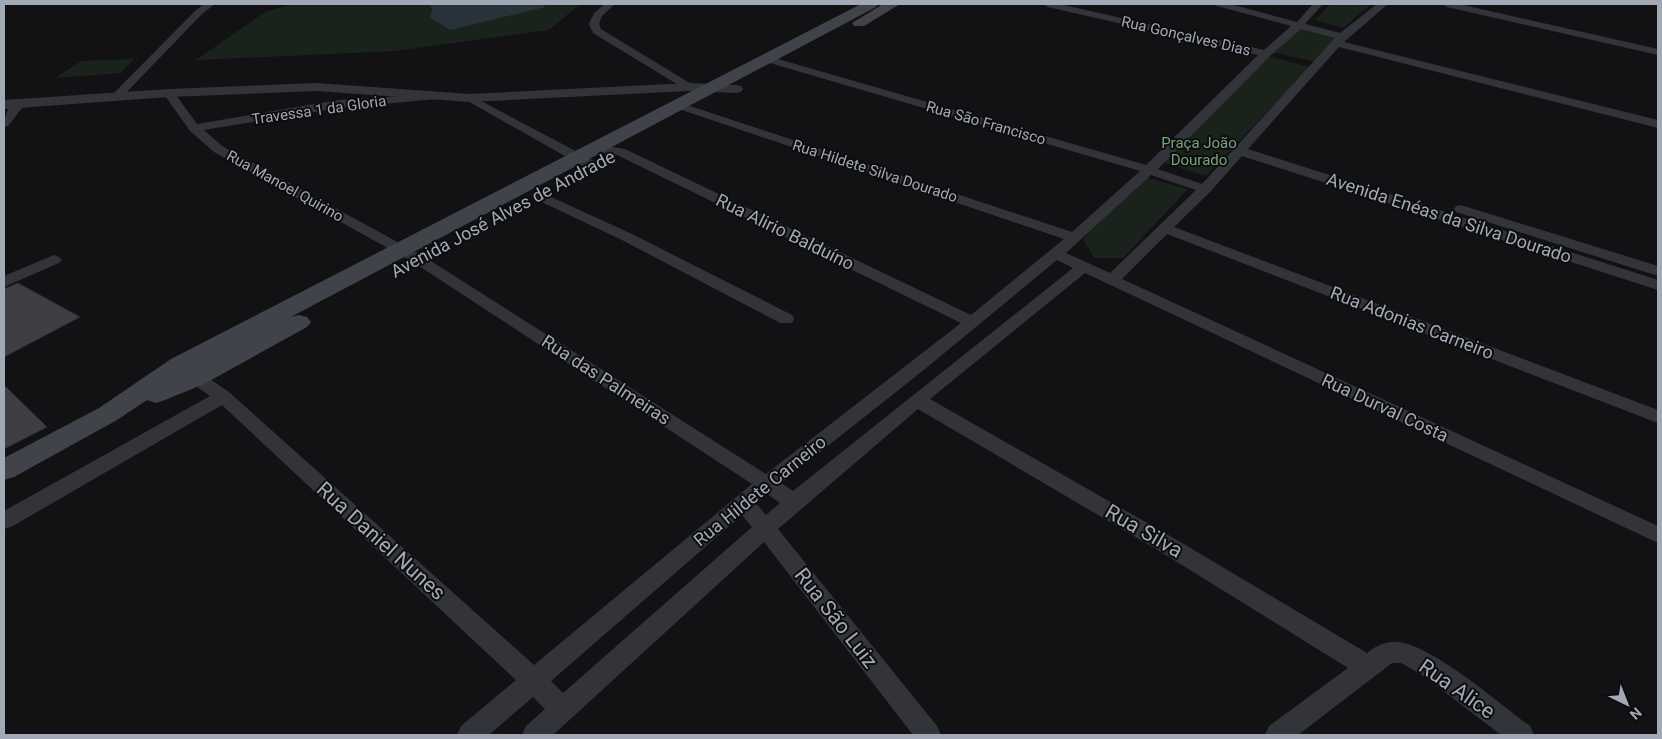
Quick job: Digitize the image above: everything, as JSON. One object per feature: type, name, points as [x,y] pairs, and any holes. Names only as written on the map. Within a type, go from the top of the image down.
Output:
[{"type":"main road","name":"Avenida José Alves de Andrade","points":[[410,254],[538,195],[588,157],[620,152],[695,112],[736,89],[775,61],[871,4]]},
{"type":"main road","name":"Avenida José Alves de Andrade","points":[[4,470],[410,254],[588,157],[677,105],[711,88],[775,61],[893,4]]},
{"type":"street","points":[[116,97],[199,12],[210,4]]},
{"type":"street","points":[[610,4],[597,15],[594,24],[598,32],[689,87]]},
{"type":"street","name":"Rua Gonçalves Dias","points":[[1048,4],[1266,54]]},
{"type":"street","points":[[1220,4],[1299,26],[1339,40],[1658,124]]},
{"type":"street","points":[[1318,4],[1299,26],[1266,54],[1149,170],[1056,254],[1112,280],[1166,229],[1204,189],[1339,40],[1383,4]]},
{"type":"street","points":[[1446,4],[1658,52]]},
{"type":"street","name":"Rua São Francisco","points":[[775,61],[1149,170],[1204,189]]},
{"type":"street","points":[[4,123],[11,104],[169,93],[316,87],[470,98],[689,87],[736,89]]},
{"type":"street","points":[[339,104],[346,88]]},
{"type":"street","name":"Rua Manoel Quirino","points":[[169,93],[194,128],[225,153],[410,254]]},
{"type":"street","name":"Travessa 1 da Gloria","points":[[194,128],[339,104],[444,96]]},
{"type":"street","points":[[470,98],[588,157]]},
{"type":"street","name":"Rua Hildete Silva Dourado","points":[[677,105],[1074,237]]},
{"type":"street","name":"Avenida Enéas da Silva Dourado","points":[[1243,147],[1658,271]]},
{"type":"street","name":"Avenida Enéas da Silva Dourado","points":[[1243,147],[1658,285]]},
{"type":"street","name":"Rua Alirio Balduíno","points":[[620,152],[972,322]]},
{"type":"street","points":[[538,195],[627,237],[786,319]]},
{"type":"street","name":"Rua Adonias Carneiro","points":[[1166,229],[1658,417]]},
{"type":"street","name":"Rua das Palmeiras","points":[[410,254],[794,502]]},
{"type":"street","name":"Rua Hildete Carneiro","points":[[482,731],[533,680],[743,502],[919,365],[1056,254]]},
{"type":"street","points":[[4,282],[54,260]]},
{"type":"street","name":"Rua Hildete Carneiro","points":[[535,735],[794,502],[916,400],[1083,267]]},
{"type":"street","name":"Rua Durval Costa","points":[[1112,280],[1658,535]]},
{"type":"street","points":[[919,365],[942,380]]},
{"type":"street","name":"Rua Daniel Nunes","points":[[187,371],[222,396],[533,680],[563,710]]},
{"type":"street","points":[[4,521],[222,396]]},
{"type":"street","name":"Rua Silva","points":[[916,400],[1169,546],[1368,667]]},
{"type":"street","name":"Rua São Luiz","points":[[743,502],[928,735]]},
{"type":"street","name":"Rua Alice","points":[[1368,667],[1389,652],[1405,653],[1439,672],[1521,735]]},
{"type":"street","points":[[1278,735],[1368,667]]},
{"type":"green space","points":[[292,4],[580,4],[549,30],[395,51],[196,60],[265,12]]},
{"type":"green space","points":[[1331,4],[1371,4],[1343,28],[1315,20]]},
{"type":"green space","points":[[1299,23],[1343,34],[1316,62],[1272,52]]},
{"type":"green space","name":"Praça João Dourado","points":[[1267,56],[1310,67],[1206,176],[1160,161]]},
{"type":"green space","points":[[134,59],[120,73],[55,78],[81,61]]},
{"type":"green space","name":"Praça João Dourado","points":[[1144,177],[1188,189],[1123,258],[1094,258],[1083,239]]},
{"type":"shaded area","points":[[430,4],[544,4],[545,7],[450,30],[430,18],[432,10]]},
{"type":"building","points":[[18,283],[80,317],[4,357],[4,289]]},
{"type":"building","points":[[4,385],[47,427],[4,449]]}]
